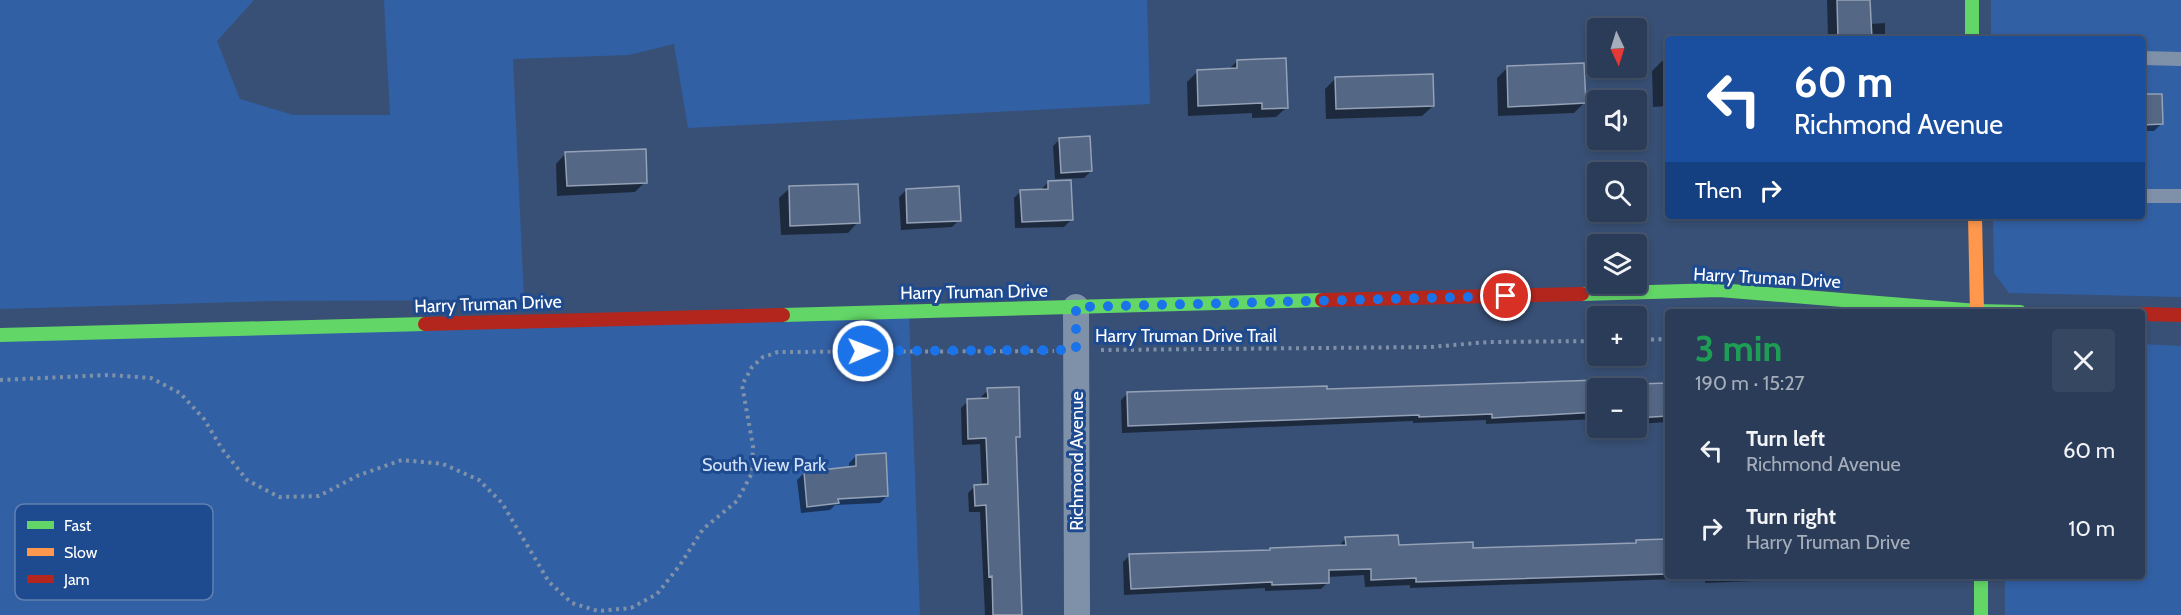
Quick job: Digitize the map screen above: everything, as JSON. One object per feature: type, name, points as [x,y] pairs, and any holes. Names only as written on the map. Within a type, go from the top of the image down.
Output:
[{"type":"main road","points":[[1972,0],[1972,36]]},
{"type":"main road","points":[[1975,219],[1977,309]]},
{"type":"main road","name":"Harry Truman Drive","points":[[0,335],[1719,290],[1942,309]]},
{"type":"main road","points":[[2145,314],[2181,315]]},
{"type":"main road","points":[[1981,579],[1981,615]]},
{"type":"street","name":"Richmond Avenue","points":[[1076,307],[1077,615]]},
{"type":"lane","points":[[2145,58],[2181,59]]},
{"type":"lane","points":[[2145,196],[2181,196]]},
{"type":"path","points":[[1647,340],[1665,339]]},
{"type":"path","name":"Harry Truman Drive Trail","points":[[0,381],[108,375],[151,378],[180,393],[204,419],[222,449],[247,480],[279,497],[319,496],[357,476],[402,460],[443,464],[479,480],[502,503],[549,582],[572,603],[598,611],[631,608],[657,594],[680,565],[703,529],[737,501],[752,473],[753,446],[742,385],[752,367],[764,357],[778,352],[1318,349],[1431,347],[1488,342],[1587,341]]},
{"type":"green space","points":[[0,0],[254,0],[217,41],[240,99],[293,115],[390,115],[384,0],[1147,0],[1150,104],[688,128],[674,44],[629,55],[513,59],[524,300],[273,301],[0,309]]},
{"type":"green space","points":[[1991,0],[2181,0],[2181,297],[2009,293],[1994,273],[1993,219],[2145,219],[2145,36],[1991,36]]},
{"type":"green space","name":"South View Park","points":[[909,311],[920,615],[0,615],[0,335]]},
{"type":"green space","points":[[2145,344],[2181,346],[2181,615],[2005,615],[2005,579],[2145,579]]},
{"type":"building","points":[[1837,0],[1870,0],[1872,36],[1838,36]]},
{"type":"building","points":[[1286,58],[1288,108],[1262,109],[1262,103],[1198,106],[1197,70],[1237,68],[1237,60]]},
{"type":"building","points":[[1584,63],[1586,103],[1508,107],[1507,66]]},
{"type":"building","points":[[1433,74],[1434,106],[1336,109],[1335,77]]},
{"type":"building","points":[[2145,94],[2162,94],[2163,124],[2145,125]]},
{"type":"building","points":[[1090,136],[1092,171],[1061,173],[1059,138]]},
{"type":"building","points":[[646,149],[647,183],[567,186],[565,152]]},
{"type":"building","points":[[1071,180],[1073,220],[1022,222],[1020,190],[1048,189],[1048,181]]},
{"type":"building","points":[[858,184],[860,223],[790,226],[789,186]]},
{"type":"building","points":[[959,186],[961,221],[907,223],[906,189]]},
{"type":"building","points":[[1587,380],[1587,413],[1492,418],[1492,414],[1419,417],[1419,415],[1128,426],[1127,392],[1327,386],[1327,389]]},
{"type":"building","points":[[1665,383],[1665,416],[1647,417],[1647,384]]},
{"type":"building","points":[[1019,387],[1020,437],[1016,437],[1022,615],[993,615],[986,505],[975,506],[974,485],[988,484],[986,438],[968,439],[967,399],[988,398],[987,388]]},
{"type":"building","points":[[886,453],[888,496],[838,499],[839,503],[807,507],[804,472],[856,466],[856,455]]},
{"type":"building","points":[[1398,535],[1399,545],[1473,542],[1473,548],[1636,543],[1636,540],[1665,539],[1665,574],[1416,582],[1416,578],[1371,580],[1371,569],[1329,570],[1329,583],[1272,585],[1272,582],[1131,589],[1129,554],[1270,550],[1270,548],[1346,545],[1345,537]]},
{"type":"traffic: fast","points":[[1972,0],[1972,36]]},
{"type":"traffic: fast","points":[[1582,294],[1719,290],[1952,309]]},
{"type":"traffic: fast","points":[[783,315],[1322,300]]},
{"type":"traffic: fast","points":[[0,335],[425,324]]},
{"type":"traffic: fast","points":[[1981,579],[1981,615]]},
{"type":"traffic: slow","points":[[1975,219],[1977,309]]},
{"type":"traffic: jam","points":[[1322,300],[1582,294]]},
{"type":"traffic: jam","points":[[2145,314],[2181,315]]},
{"type":"traffic: jam","points":[[425,324],[783,315]]},
{"type":"route","points":[[863,351],[1076,350],[1076,307],[1506,296]]}]
